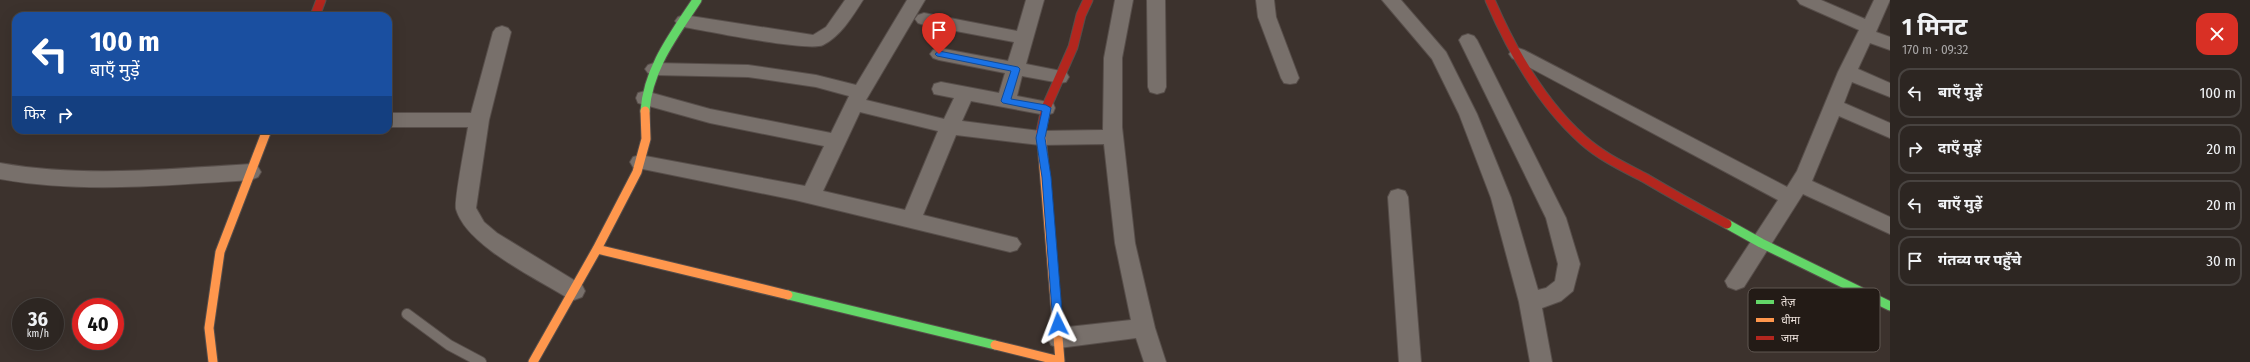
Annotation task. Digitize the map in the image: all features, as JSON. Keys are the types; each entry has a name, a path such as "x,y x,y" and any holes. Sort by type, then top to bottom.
{"street":[{"path":"316,12 321,0"},
{"path":"533,362 574,291 626,194 640,162 646,138 645,98 654,69 697,0"},
{"path":"684,21 791,39 816,41 832,31 854,0"},
{"path":"810,196 857,99 916,0"},
{"path":"1006,101 1035,0"},
{"path":"597,249 1060,362 1052,240 1040,138 1046,108 1073,47 1081,15 1088,0"},
{"path":"1124,0 1113,58 1114,136 1125,243 1144,328 1155,362"},
{"path":"1156,0 1157,87"},
{"path":"1265,0 1267,17 1290,78"},
{"path":"1391,0 1440,56 1468,114 1501,198 1530,302 1541,362"},
{"path":"1490,0 1499,22 1548,103 1582,141 1602,155 1761,243 1853,288"},
{"path":"1806,0 1868,31 1890,44"},
{"path":"1736,281 1806,174 1847,72 1883,0"},
{"path":"924,19 1024,38"},
{"path":"502,32 479,120 466,208 477,228 490,239 574,291"},
{"path":"1468,40 1556,218 1569,264 1565,285 1553,295 1530,302"},
{"path":"939,54 1060,77"},
{"path":"1518,54 1795,191 1890,226"},
{"path":"654,69 748,71 816,81 857,99 950,127 1040,138 1114,136"},
{"path":"1847,72 1890,90"},
{"path":"941,89 1046,108"},
{"path":"919,222 950,127 965,94"},
{"path":"645,98 710,116 836,141"},
{"path":"1833,106 1890,131"},
{"path":"392,120 479,120"},
{"path":"213,362 209,328 220,252 265,134"},
{"path":"640,162 810,196 1010,244"},
{"path":"0,172 26,177 99,180 251,172"},
{"path":"1398,196 1410,362"},
{"path":"1880,301 1890,306"},
{"path":"1058,338 1144,328"}],"lane":[{"path":"407,314 449,345 481,362"}],"traffic: fast":[{"path":"645,111 646,96 655,67 671,39 697,0"},
{"path":"1727,224 1761,243 1853,288"},
{"path":"788,295 995,345"},
{"path":"1880,301 1890,306"}],"traffic: slow":[{"path":"533,362 597,249 637,172 646,139 645,111"},
{"path":"995,345 1060,361 1052,249 1040,138 1041,132"},
{"path":"213,362 209,328 220,252 265,134"},
{"path":"597,249 788,295"}],"traffic: jam":[{"path":"316,12 321,0"},
{"path":"1041,132 1046,108 1073,47 1081,15 1088,0"},
{"path":"1490,0 1522,63 1551,105 1567,124 1601,154 1727,224"}],"route":[{"path":"939,54 1015,69 1006,101 1046,108 1040,138 1046,177 1058,324"}]}
